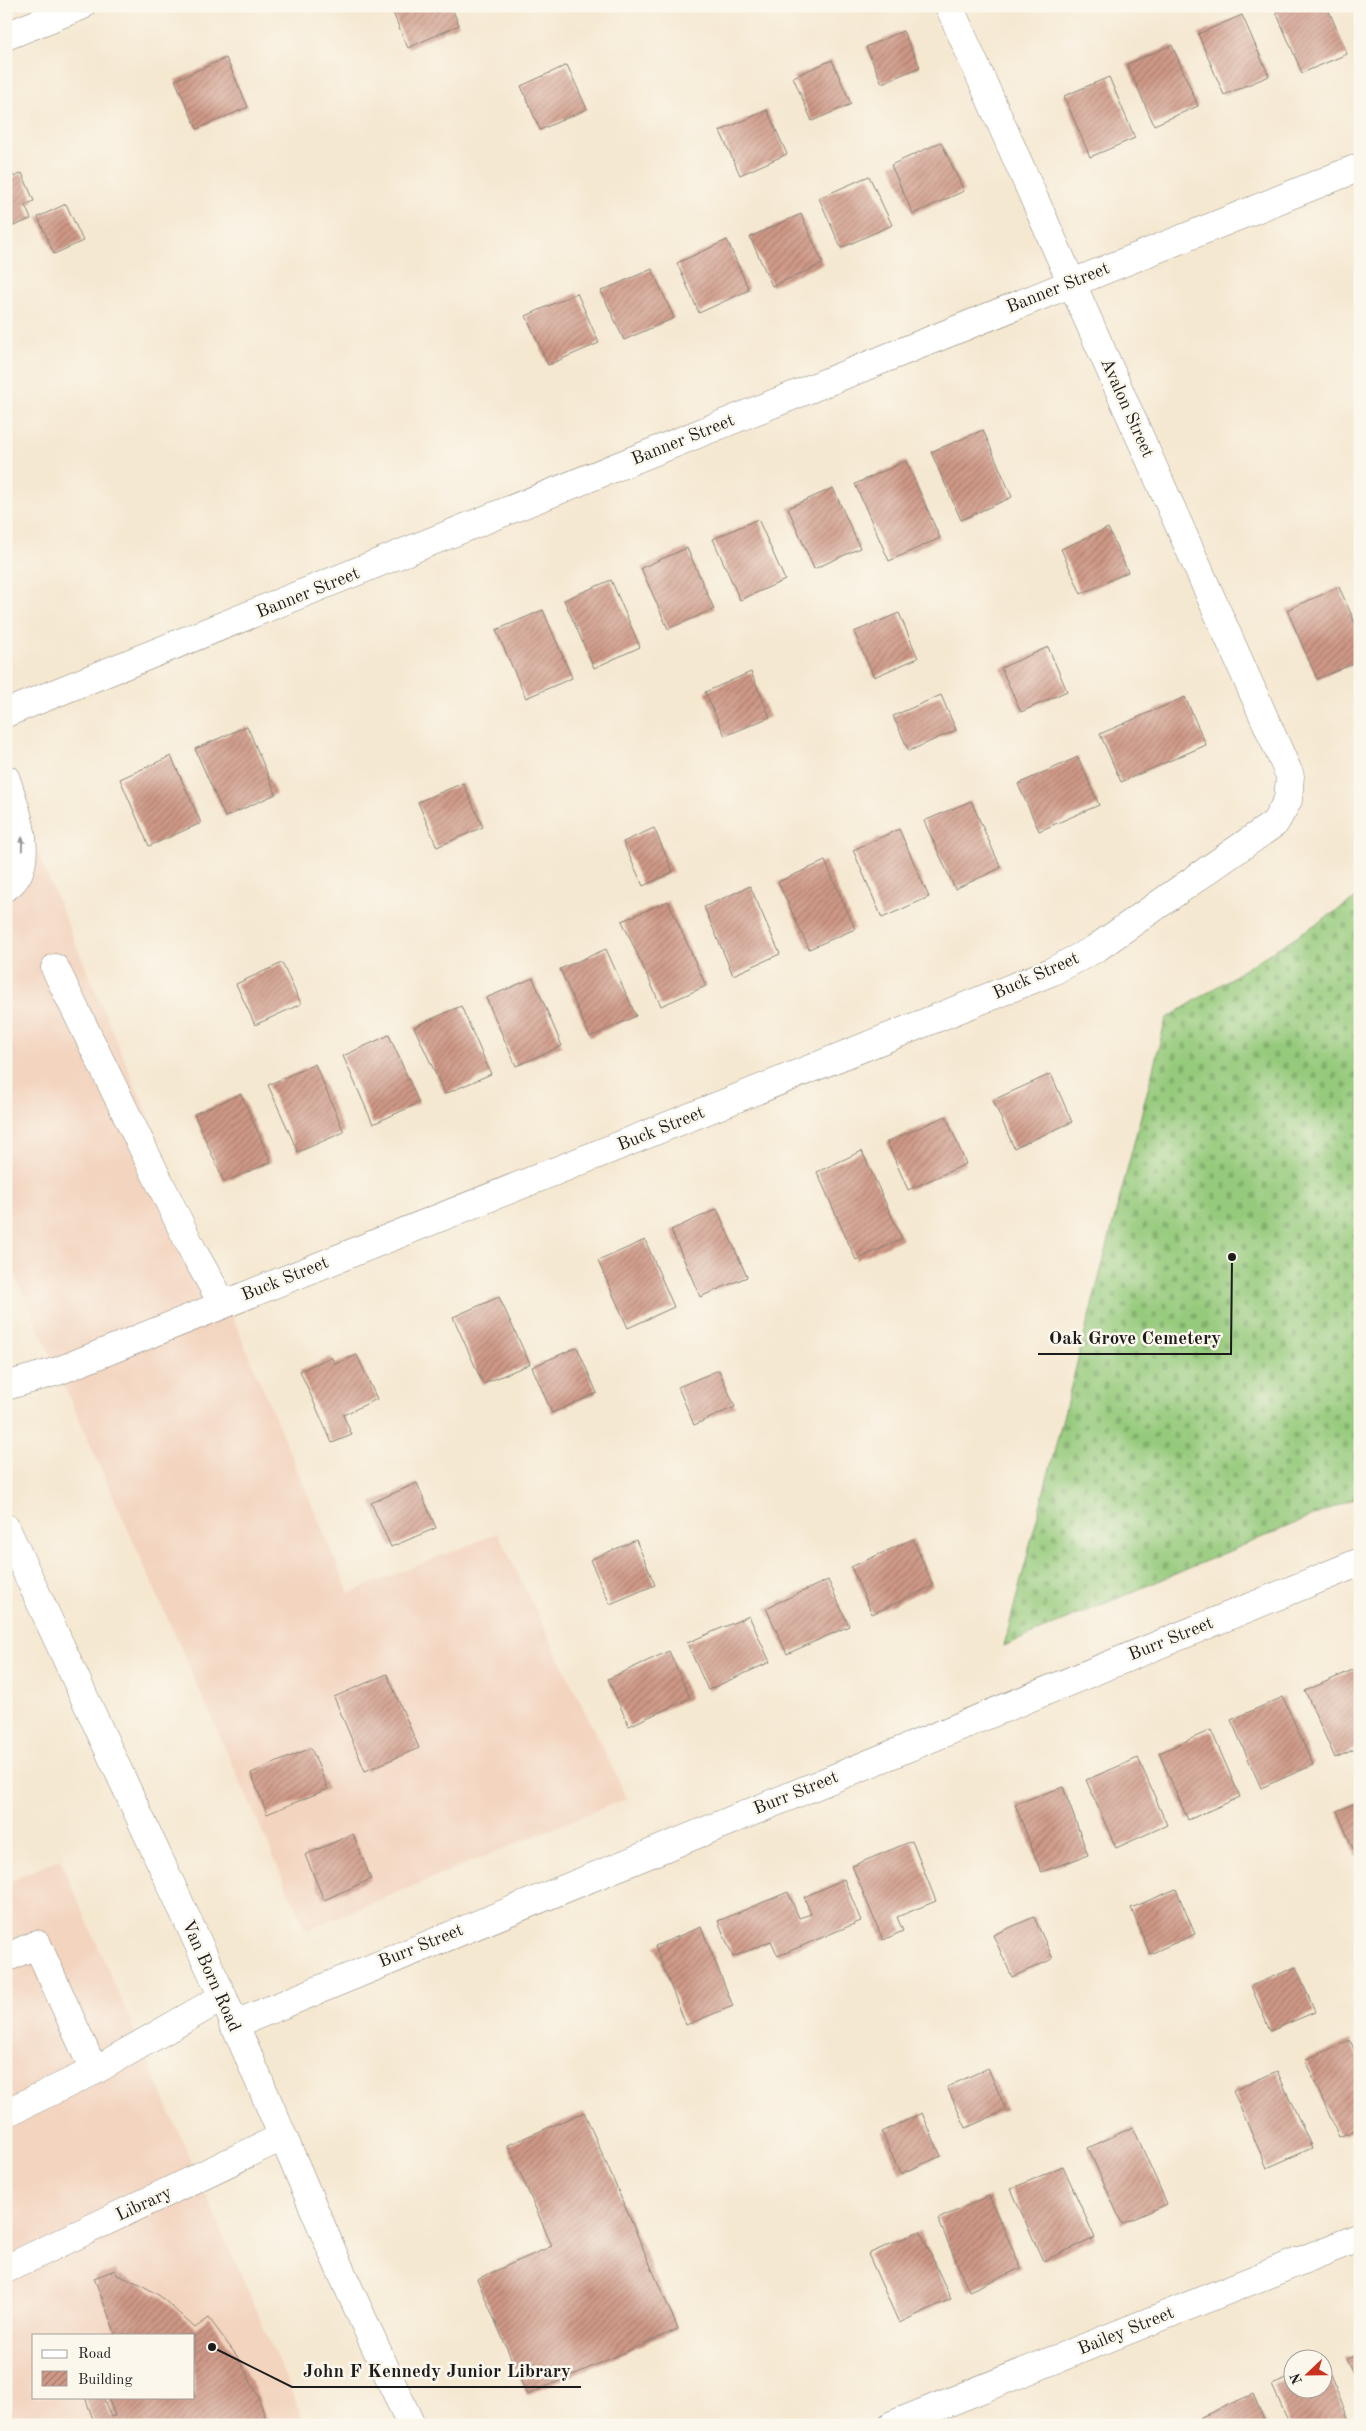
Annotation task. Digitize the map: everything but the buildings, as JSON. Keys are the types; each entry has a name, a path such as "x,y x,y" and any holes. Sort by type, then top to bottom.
{"street":[{"path":"6,36 81,6"},
{"name":"Avalon Street","path":"948,6 1290,776 1288,800 1282,812"},
{"name":"Banner Street","path":"6,713 1360,167"},
{"path":"6,779 22,827 22,868 6,887"},
{"name":"Buck Street","path":"6,1386 58,1371 1051,972 1104,943 1275,823 1282,812"},
{"path":"55,968 194,1253 222,1304"},
{"name":"Van Born Road","path":"6,1528 223,1997 233,2025 282,2137 412,2425"},
{"name":"Burr Street","path":"233,2025 1360,1562"},
{"path":"6,1958 38,1944 94,2072"},
{"path":"6,2113 94,2072 223,1997"},
{"name":"Library","path":"6,2269 282,2137"},
{"name":"Bailey Street","path":"892,2425 1360,2237"}],"path":[{"path":"6,2402 16,2425"}],"shaded area":[{"path":"6,778 349,1593 498,1533 627,1798 306,1930 6,1255"},
{"path":"60,1859 306,2425 6,2425 6,1883"}],"green space":[{"path":"1360,896 1360,1496 1004,1646 1166,1019"}],"place":[{"name":"Oak Grove Cemetery","path":"1232,1257"},
{"name":"John F Kennedy Junior Library","path":"212,2347"}]}
